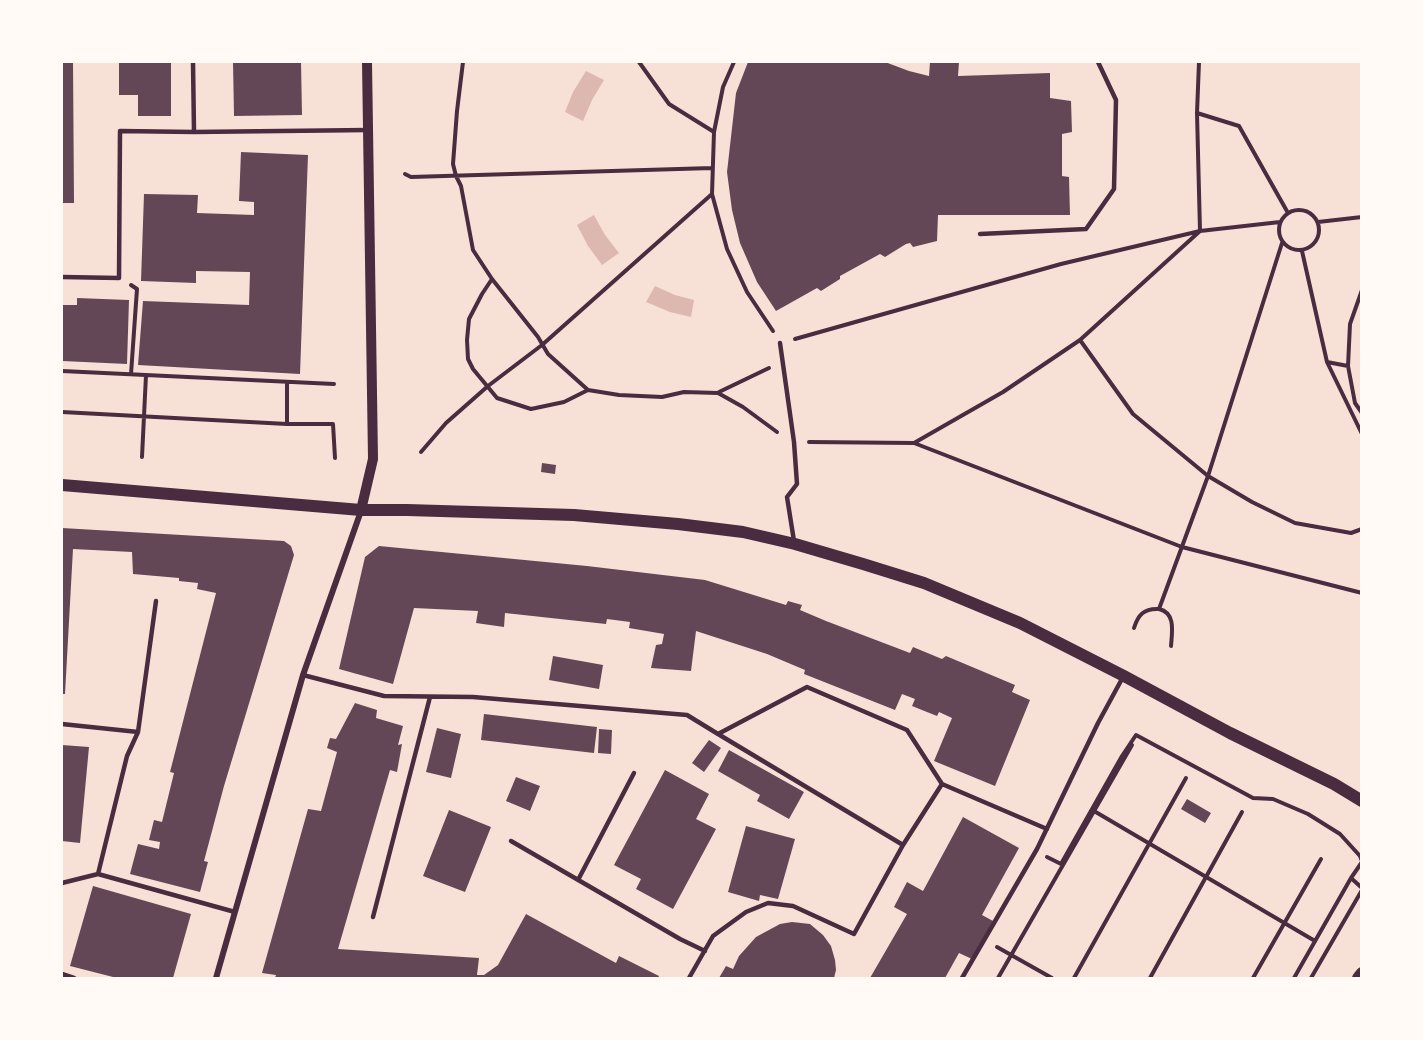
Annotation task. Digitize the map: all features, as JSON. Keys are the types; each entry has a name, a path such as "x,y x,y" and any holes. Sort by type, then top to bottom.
{"main road":[{"path":"62,486 361,510 574,515 714,528 795,544 924,583 1020,623 1230,733 1334,784 1362,801"},
{"path":"1358,978 1362,973"}],"street":[{"path":"216,978 303,675 361,510 373,459 367,62"}],"lane":[{"path":"193,62 194,132"},
{"path":"980,234 1086,229 1114,189 1116,100 1098,62"},
{"path":"62,277 119,278 120,131 368,130"},
{"path":"780,343 794,442 797,484 787,497 795,544"},
{"path":"98,874 127,756 138,732 156,601"},
{"path":"303,675 384,696 473,697 687,715 903,845"},
{"path":"962,978 1047,829 1098,723 1124,676"},
{"path":"718,734 807,687 907,730 942,783 1047,829"},
{"path":"373,917 430,697"},
{"path":"62,724 138,732"},
{"path":"578,880 634,773"},
{"path":"689,978 713,936 746,912 768,903 793,906 854,934 903,845 942,783"},
{"path":"511,841 680,939 705,951"},
{"path":"62,883 98,874 235,912"},
{"path":"62,974 74,978"}],"path":[{"path":"463,62 453,164 461,186 473,250 549,354 588,390"},
{"path":"639,62 669,104 714,132"},
{"path":"734,62 723,87 714,132 712,194 727,249 747,292 780,343 1061,264 1200,231 1280,222"},
{"path":"914,443 1003,392 1080,340 1200,231 1197,113 1199,62"},
{"path":"1197,113 1239,126 1288,213"},
{"path":"405,174 411,177 712,168"},
{"path":"421,452 446,423 488,386 542,345 712,194"},
{"path":"1304,210 1311,213 1318,222 1319,233 1312,246 1302,251 1290,249 1282,243 1279,226 1288,213 1304,210"},
{"path":"1318,222 1362,217"},
{"path":"1159,609 1208,476 1282,243"},
{"path":"1302,251 1327,362 1362,434"},
{"path":"119,278 137,289 131,374"},
{"path":"492,279 470,319 467,340 468,358 473,369 497,398 531,410 564,402 588,390 662,397 684,392 718,393 768,368 783,365"},
{"path":"1362,290 1350,324 1348,366 1355,403 1362,413"},
{"path":"1080,340 1133,414 1208,476 1252,502 1295,523 1351,533 1362,529"},
{"path":"1327,362 1348,366"},
{"path":"62,371 334,384"},
{"path":"142,457 146,375"},
{"path":"287,382 287,424"},
{"path":"718,393 794,442 914,443 1182,547 1362,593"},
{"path":"62,412 287,424 333,424 335,458"},
{"path":"1134,628 1141,613 1152,608 1163,610 1168,613 1171,620 1171,646"},
{"path":"1043,855 1060,864 1136,735 1253,798 1273,799 1308,814 1340,834 1362,861 1350,878 1294,978"},
{"path":"998,978 1132,745"},
{"path":"1074,978 1186,778"},
{"path":"1094,811 1315,941"},
{"path":"1150,978 1242,812"},
{"path":"1253,978 1321,859"},
{"path":"1311,978 1362,889 1350,878"},
{"path":"983,940 1052,978"}],"shaded area":[{"path":"586,71 604,80 583,121 565,112 573,92"},
{"path":"594,215 605,235 619,253 602,265 588,246 577,225"},
{"path":"655,286 694,300 691,317 670,312 646,302"}],"building":[{"path":"62,62 73,62 74,203 62,203"},
{"path":"119,62 171,62 171,116 138,116 138,95 119,95"},
{"path":"233,62 301,62 302,115 234,116"},
{"path":"748,62 885,62 929,76 930,62 959,62 958,76 1050,73 1050,98 1071,101 1072,132 1062,134 1062,176 1069,177 1070,215 938,215 937,241 913,247 910,243 885,257 880,254 840,276 840,279 821,291 817,288 776,311 757,282 740,243 732,210 727,172 736,93"},
{"path":"241,152 308,155 300,374 138,365 143,301 249,305 250,272 196,271 196,283 141,281 144,194 198,195 197,213 254,215 254,202 239,201"},
{"path":"77,298 129,300 127,364 62,361 62,305 77,305"},
{"path":"542,463 556,465 555,474 541,472"},
{"path":"62,528 284,541 291,546 294,555 224,786 204,861 208,862 200,892 130,874 138,844 159,849 160,842 149,840 154,820 162,822 174,773 170,772 216,593 197,589 198,583 179,581 179,578 133,574 132,552 73,549 65,694 62,694"},
{"path":"379,546 705,580 786,605 788,601 802,605 800,610 910,653 913,647 942,659 946,656 1015,685 1012,692 1030,700 995,786 934,761 952,718 939,712 937,716 912,706 915,699 902,694 895,710 804,674 805,670 767,654 696,631 691,671 651,668 656,645 662,644 664,634 629,628 630,622 607,619 606,624 505,613 504,627 476,623 478,611 414,608 393,684 339,669 365,557"},
{"path":"553,656 603,665 599,689 549,680"},
{"path":"355,703 377,710 376,718 403,726 398,745 402,744 397,772 390,770 338,949 479,958 477,975 484,975 498,965 526,914 616,963 619,956 659,976 658,978 275,978 276,975 262,973 308,809 321,811 337,752 327,748 330,738 336,739"},
{"path":"484,714 597,727 594,753 481,740"},
{"path":"437,728 461,734 451,778 426,772"},
{"path":"599,729 612,730 611,754 598,753"},
{"path":"709,740 721,748 704,772 692,763"},
{"path":"62,745 89,747 80,843 62,841"},
{"path":"729,750 804,792 789,819 757,801 760,795 718,771"},
{"path":"665,770 709,794 696,819 716,829 673,909 636,889 641,879 614,865"},
{"path":"516,777 540,786 530,811 506,801"},
{"path":"1187,799 1211,813 1205,823 1181,809"},
{"path":"449,810 491,827 465,892 423,876"},
{"path":"963,817 1019,848 982,915 993,921 972,959 959,953 945,978 870,978 907,914 894,907 907,882 923,891"},
{"path":"746,826 795,839 778,899 760,895 759,901 728,892"},
{"path":"93,886 191,914 173,978 117,978 70,966"},
{"path":"792,922 810,924 823,935 831,946 835,960 834,978 719,978 726,966 733,969 739,956 756,937 780,924"}]}
